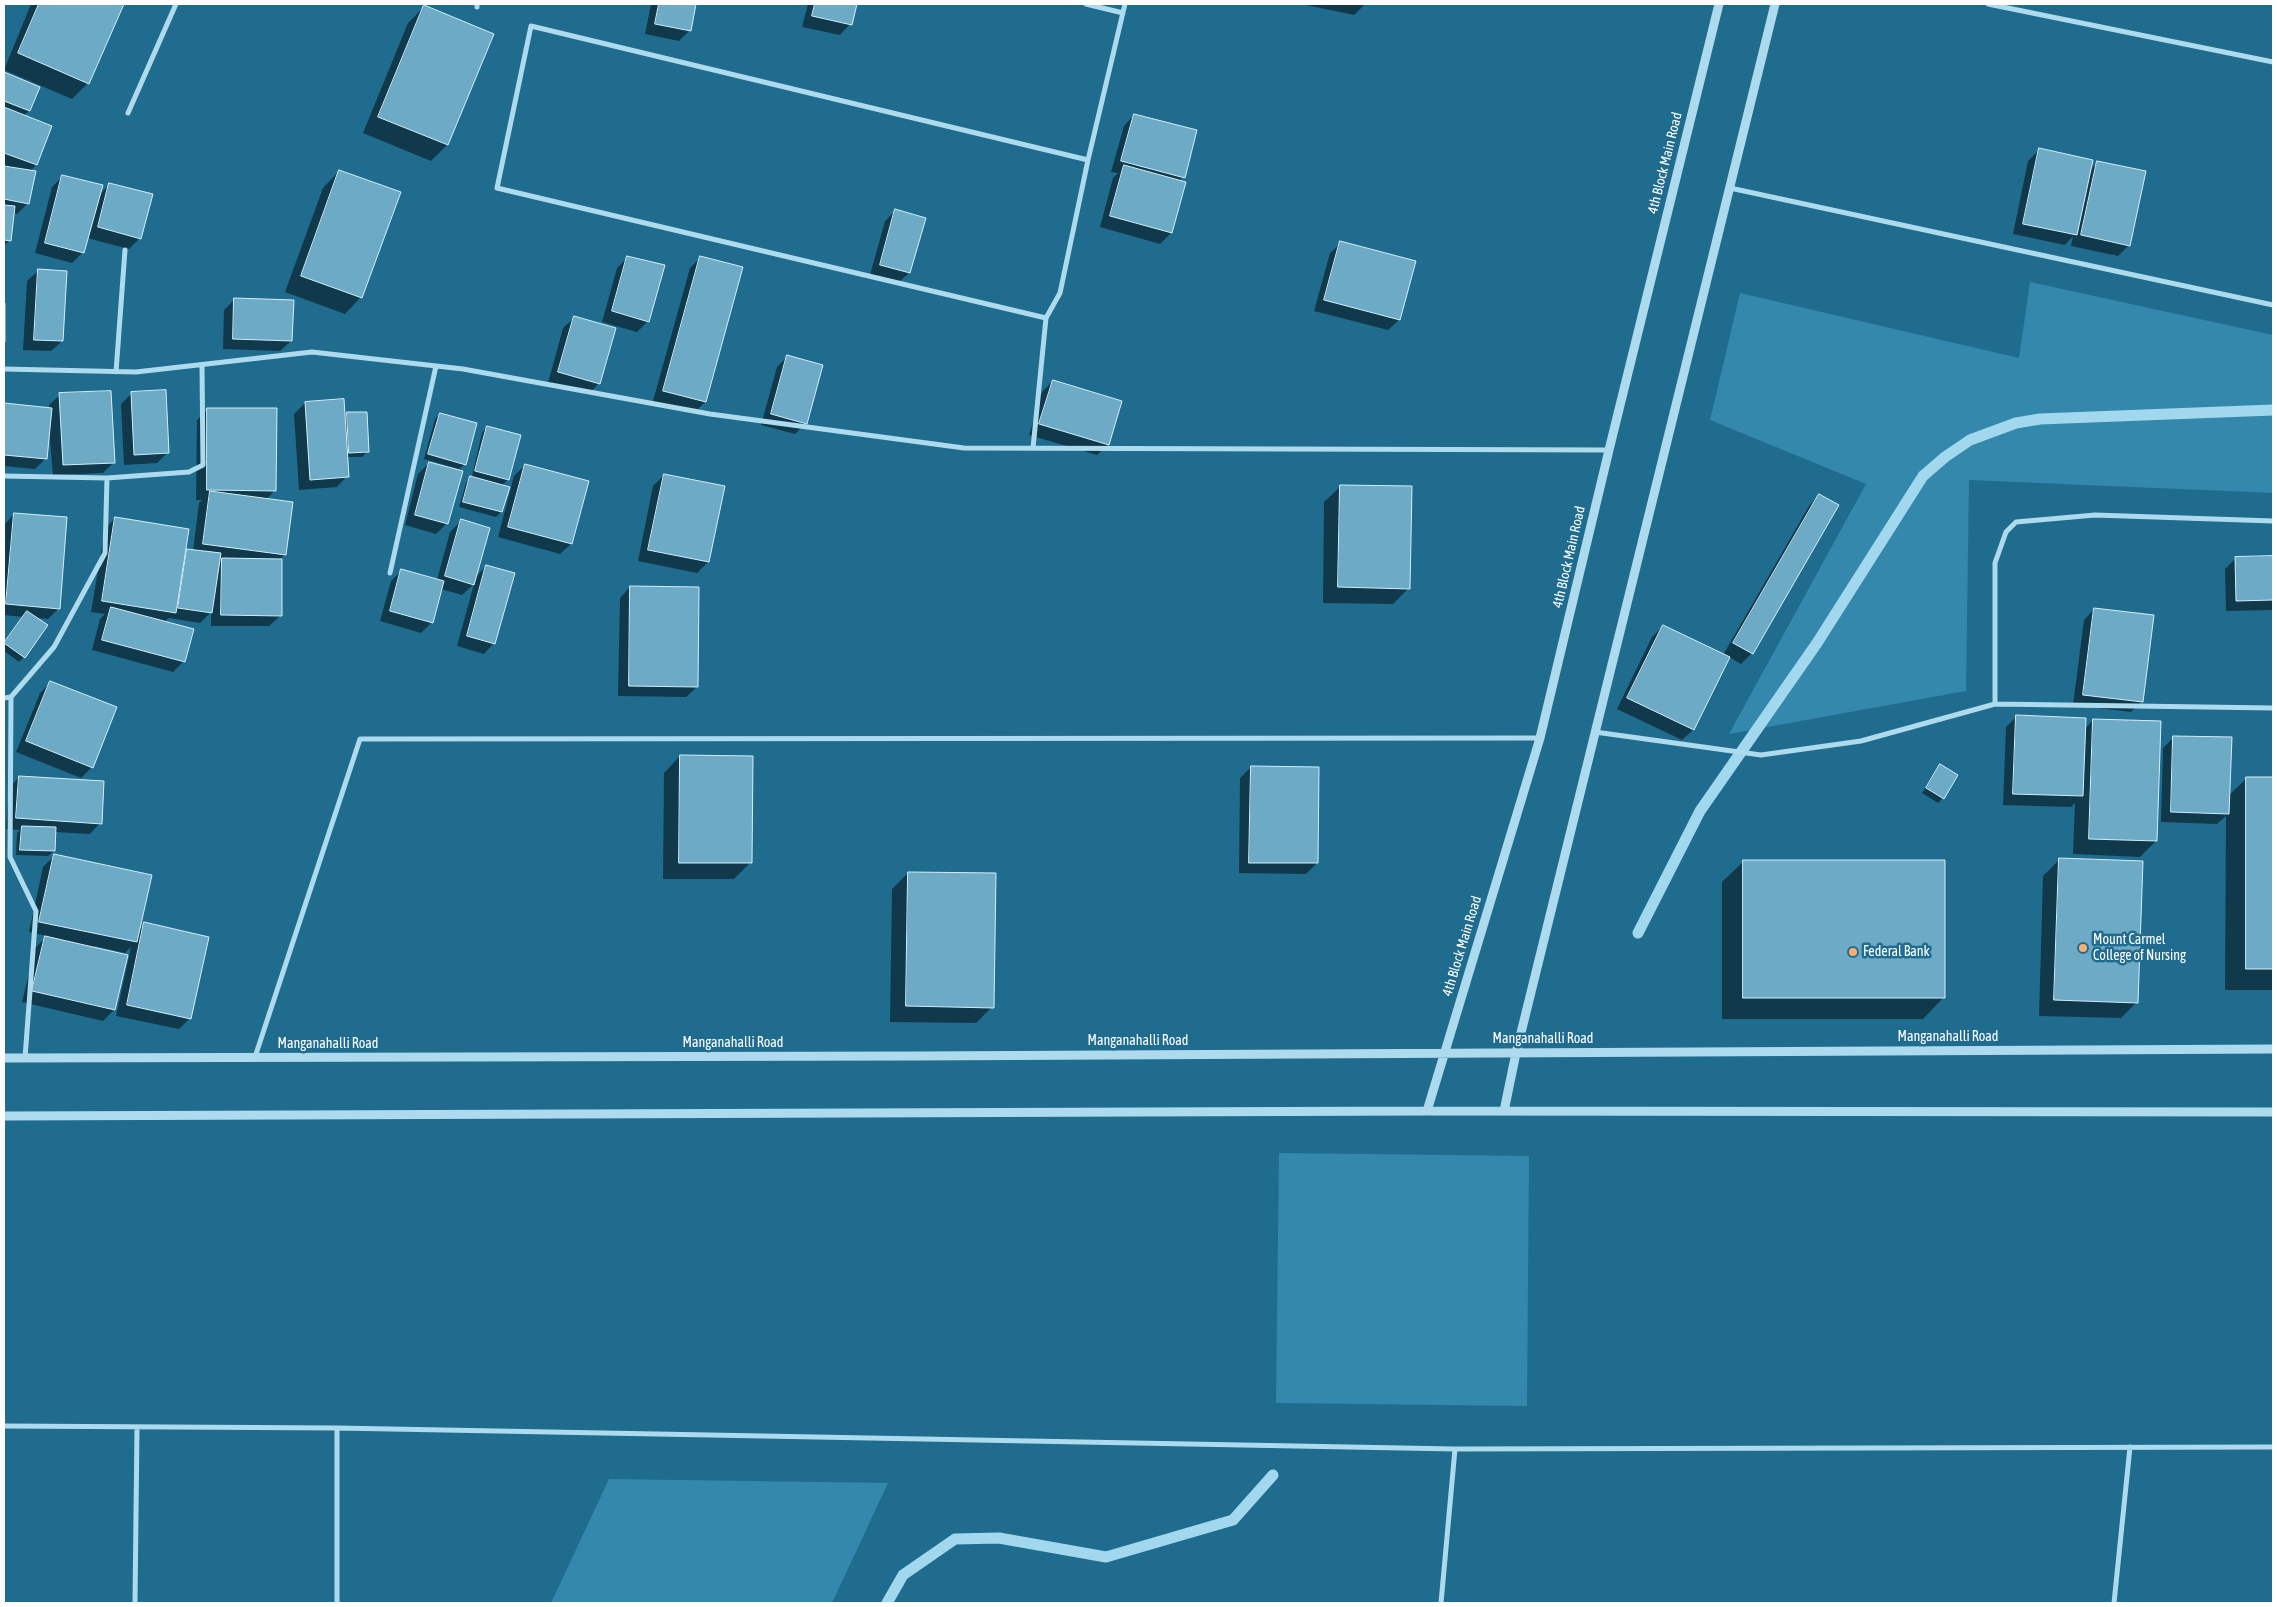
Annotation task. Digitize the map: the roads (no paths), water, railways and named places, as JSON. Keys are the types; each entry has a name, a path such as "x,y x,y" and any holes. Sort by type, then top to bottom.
{"street":[{"path":"128,113 176,4"},
{"path":"1086,4 1123,13"},
{"path":"1033,448 1046,318 1060,294 1088,160 1125,4"},
{"name":"4th Block Main Road","path":"1427,1111 1540,738 1608,450 1719,4"},
{"path":"1504,1111 1516,1053 1775,4"},
{"path":"1988,4 2273,62"},
{"path":"1046,318 497,188 531,26 1088,160"},
{"path":"1730,188 2273,305"},
{"path":"116,372 125,250"},
{"path":"4,369 136,372 312,352 436,366 710,414 964,448 1608,450"},
{"path":"4,476 107,478 189,472 203,465 202,365"},
{"path":"390,573 436,366"},
{"path":"25,1058 36,910 10,857 11,697 54,647 105,553 107,478"},
{"path":"1995,704 1995,563 2006,532 2016,522 2095,516 2273,521"},
{"path":"4,698 11,697"},
{"path":"1595,732 1761,755 1861,741 1995,704 2273,708"},
{"path":"255,1057 360,739 1540,738"},
{"name":"Manganahalli Road","path":"4,1058 1443,1054 2273,1049"},
{"path":"4,1116 1427,1111 2273,1112"},
{"path":"4,1426 337,1428 1456,1449 2273,1447"},
{"path":"135,1603 137,1427"},
{"path":"336,1603 337,1428"},
{"path":"2114,1603 2130,1447"},
{"path":"1442,1603 1456,1449"}],"waterway":[{"path":"1638,933 1700,811 1817,643 1923,476 1945,457 1970,440 2016,423 2040,419 2273,410"},
{"path":"887,1603 903,1575 955,1539 999,1538 1106,1557 1233,1520 1273,1475"}],"place":[{"name":"Mount Carmel College of Nursing","path":"2083,948"},
{"name":"Federal Bank","path":"1853,952"}]}
